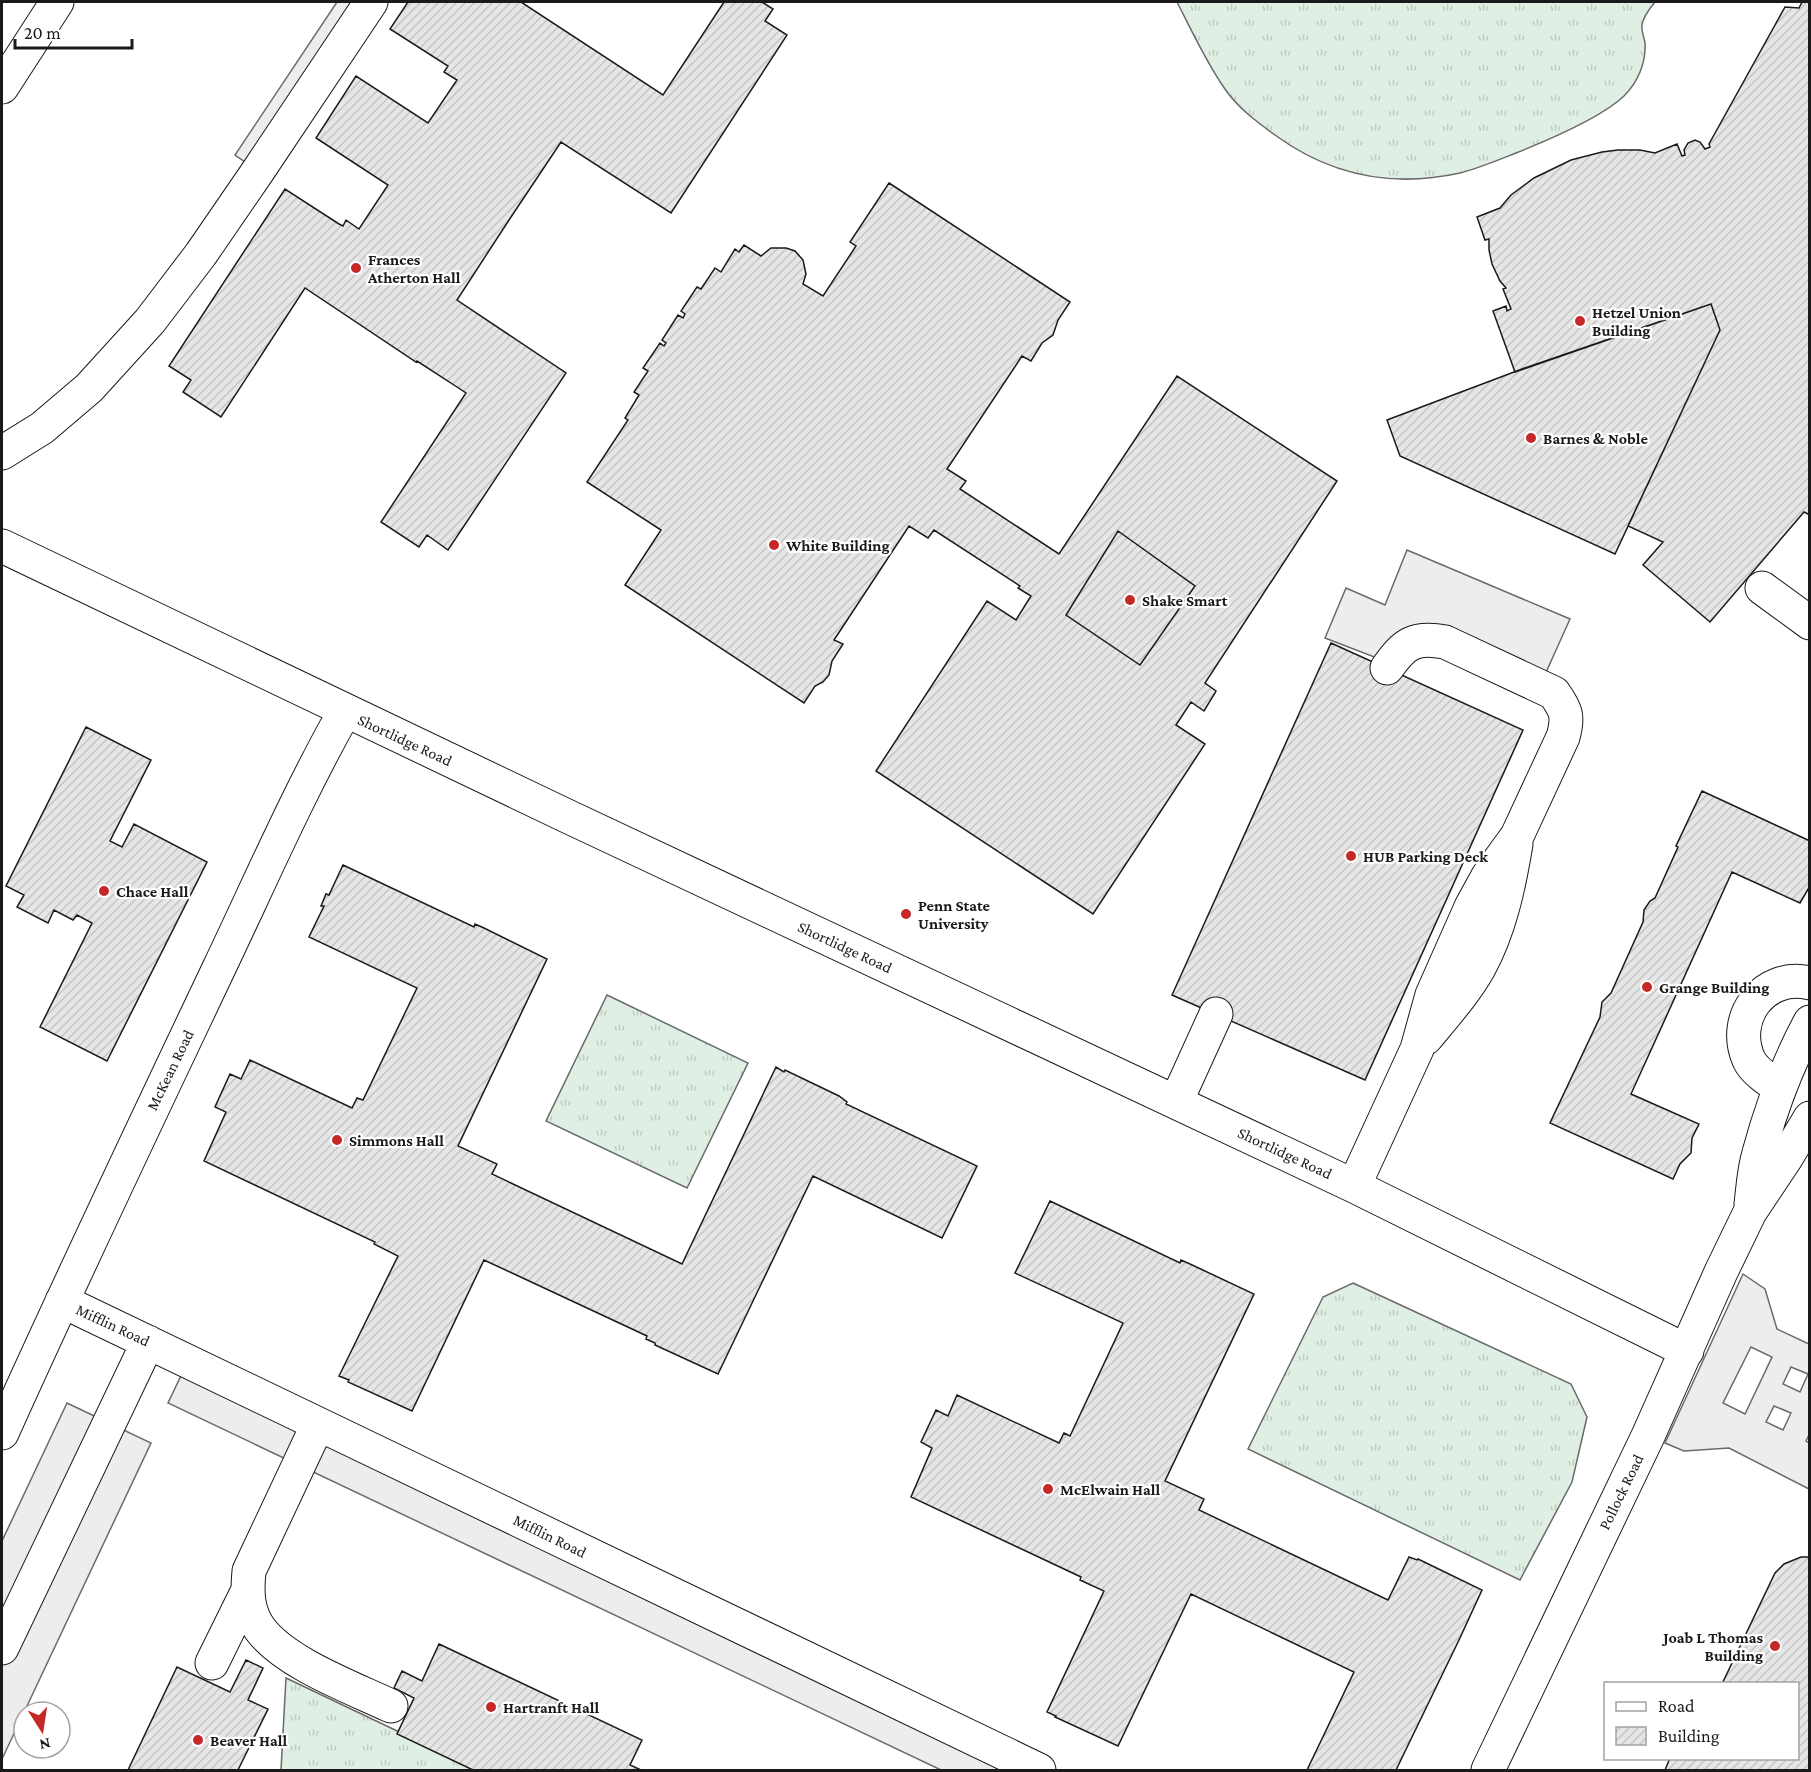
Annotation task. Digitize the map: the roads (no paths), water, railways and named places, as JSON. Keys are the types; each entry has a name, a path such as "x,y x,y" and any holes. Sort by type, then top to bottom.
{"street":[{"path":"2,87 54,2"},
{"path":"2,453 42,428 89,388 150,321 201,254 371,2"},
{"name":"Shortlidge Road","path":"2,546 345,711 1354,1186 1686,1351"},
{"path":"1762,588 1809,623"},
{"path":"1354,1186 1417,1049 1432,995 1471,907 1488,876 1517,836 1563,737 1567,723 1565,709 1554,693 1444,642 1430,639 1417,640 1398,652 1387,668"},
{"name":"McKean Road","path":"2,1433 267,866 323,750 345,711"},
{"path":"1780,1088 1750,1063 1744,1045 1744,1023 1751,1006 1766,990 1784,982 1809,983"},
{"path":"1176,1102 1216,1014"},
{"name":"Pollock Road","path":"1750,1212 1758,1155 1780,1088 1809,1022"},
{"name":"Pollock Road","path":"1488,1770 1643,1447 1750,1212 1809,1118"},
{"name":"Mifflin Road","path":"62,1301 1039,1770"},
{"path":"2,1648 148,1342"},
{"path":"318,1424 249,1571 247,1592 251,1611 260,1629 274,1644 318,1671 391,1706"},
{"path":"212,1663 247,1592"}],"place":[{"name":"Frances Atherton Hall","path":"356,268"},
{"name":"Hetzel Union Building","path":"1580,321"},
{"name":"Barnes & Noble","path":"1531,438"},
{"name":"White Building","path":"774,545"},
{"name":"Shake Smart","path":"1130,600"},
{"name":"HUB Parking Deck","path":"1351,856"},
{"name":"Chace Hall","path":"104,891"},
{"name":"Penn State University","path":"906,914"},
{"name":"Grange Building","path":"1647,987"},
{"name":"Simmons Hall","path":"337,1140"},
{"name":"McElwain Hall","path":"1048,1489"},
{"name":"Joab L Thomas Building","path":"1775,1646"},
{"name":"Hartranft Hall","path":"491,1707"},
{"name":"Beaver Hall","path":"198,1740"}]}
